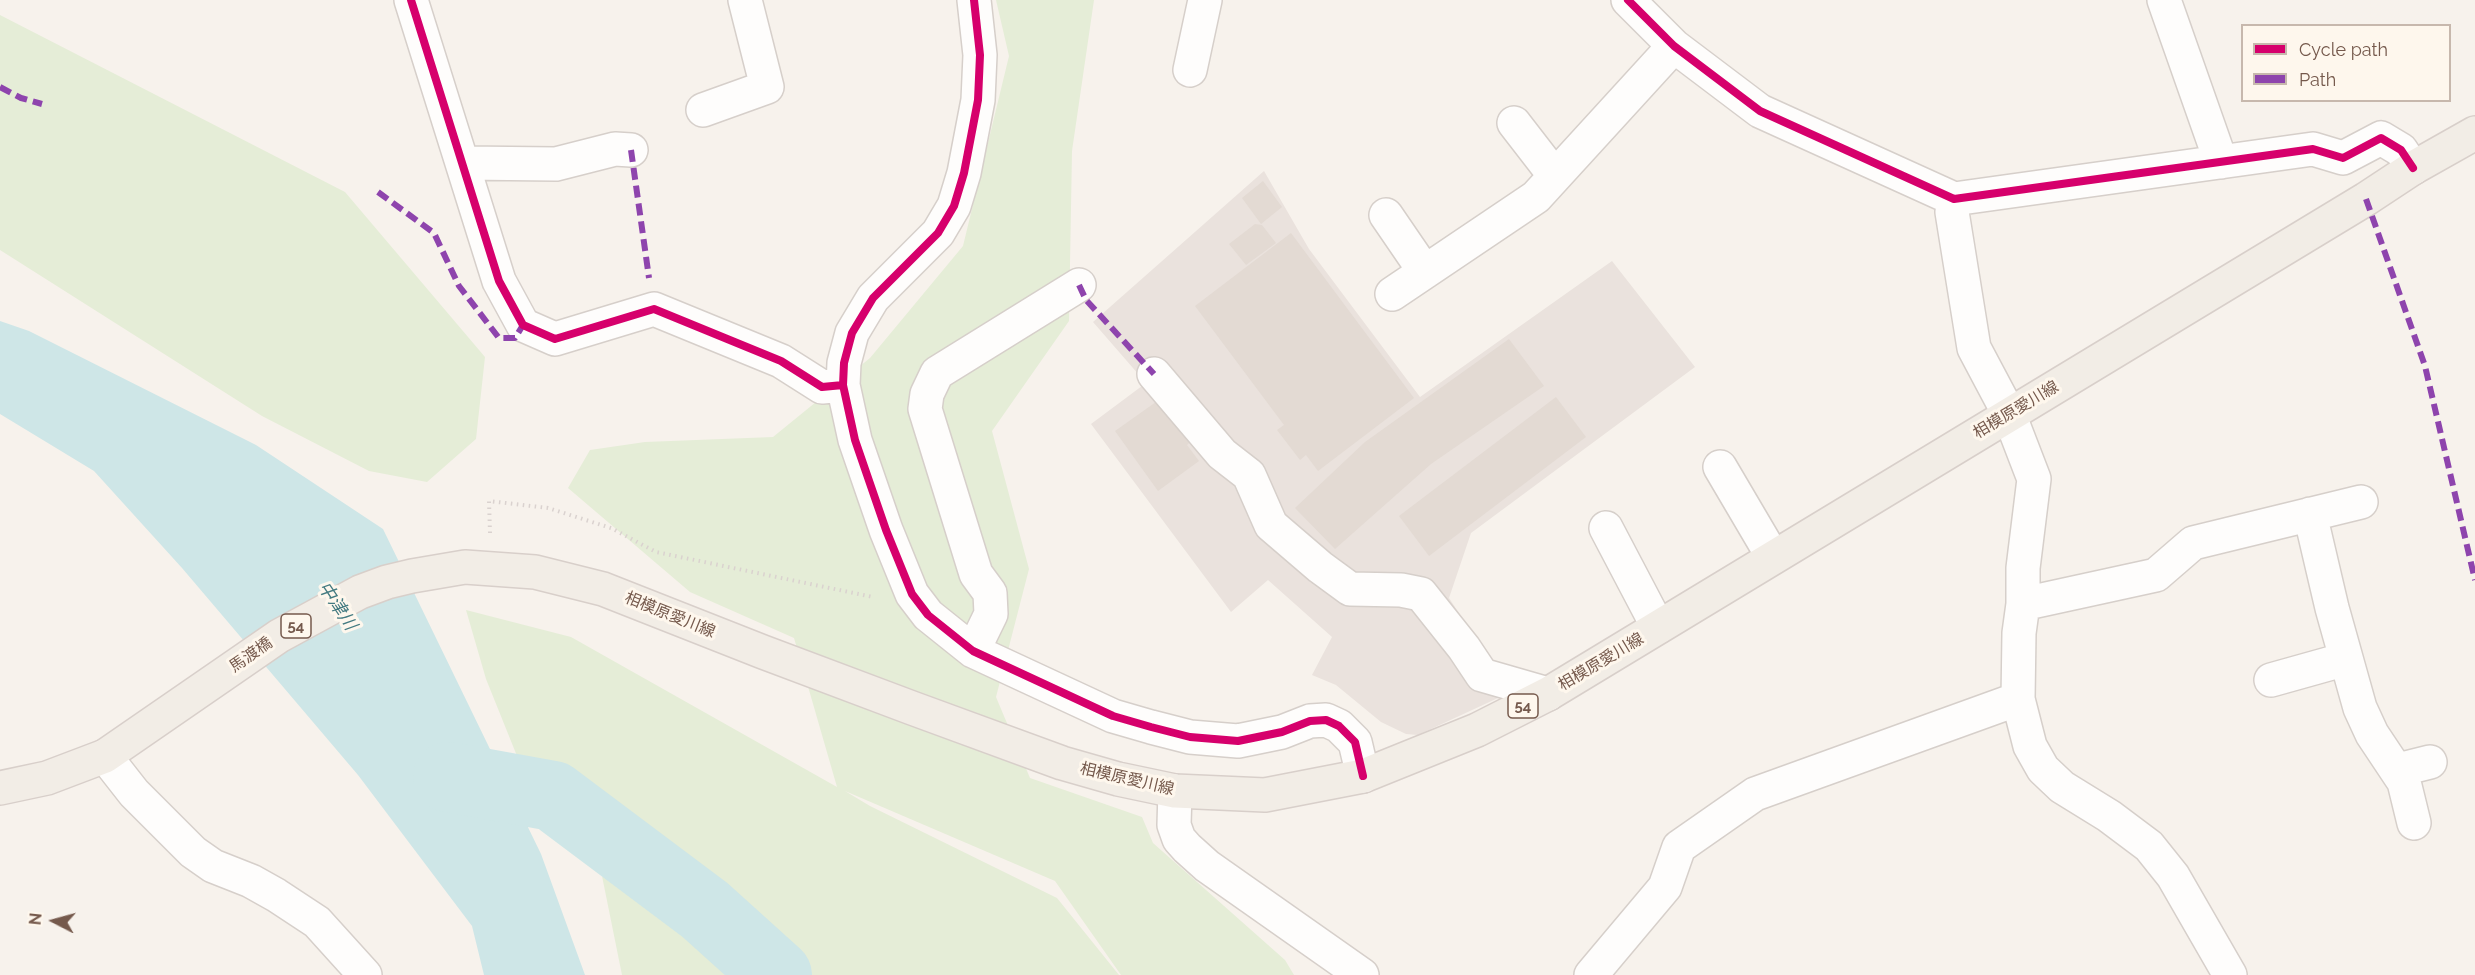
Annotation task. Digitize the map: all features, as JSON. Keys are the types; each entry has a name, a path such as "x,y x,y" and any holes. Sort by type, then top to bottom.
{"main road":[{"name":"相模原愛川線","path":"478,567 535,572 603,589 763,652 1051,759 1108,777 1175,791 1265,795 1363,776 1477,730 1548,694 2475,133"},
{"name":"馬渡橋","path":"105,756 279,636 330,607 387,582 440,570 478,567"},
{"name":"54","path":"0,788 47,778 105,756"}],"street":[{"path":"411,0 499,281 523,325 555,339 654,309 781,360 822,387 843,385"},
{"path":"703,110 773,89 746,0"},
{"path":"974,0 980,55 978,100 964,173 954,206 938,233 873,298 848,345 844,363 843,385 855,440 886,530 912,594 928,615 973,651 1113,716 1190,737 1238,741 1282,732 1310,721 1326,720 1339,726 1354,742 1363,776"},
{"path":"1190,70 1205,0"},
{"path":"1628,0 1674,46 1760,111 1954,199 2313,150 2343,158 2381,138 2401,150 2414,168"},
{"path":"2164,0 2222,162"},
{"path":"1392,294 1536,197 1674,46"},
{"path":"1514,123 1555,176"},
{"path":"463,163 556,164 615,149 631,150"},
{"path":"1954,199 1952,212 1974,348 2009,414 2034,479 2023,568 2018,699 2030,746 2035,758 2061,787 2109,816 2149,846 2173,876 2230,975"},
{"path":"1386,215 1425,272"},
{"path":"973,651 991,614 990,593 976,574 925,409 927,394 937,373 1079,285"},
{"path":"1154,374 1222,454 1249,475 1271,525 1320,567 1350,588 1401,590 1422,594 1482,675 1548,694"},
{"path":"1720,467 1773,557"},
{"path":"2023,604 2156,575 2193,543 2361,502"},
{"path":"2310,514 2360,708 2372,734 2404,782 2414,823"},
{"path":"1606,528 1658,627"},
{"path":"2271,680 2346,659"},
{"path":"1591,975 1665,887 1679,847 1755,794 2018,699"},
{"path":"105,756 134,793 193,852 213,866 268,890 317,922 365,975"},
{"path":"2398,770 2430,762"},
{"path":"1175,791 1174,825 1179,839 1187,849 1207,866 1362,975"}],"path":[{"path":"478,567 489,501 558,511 611,528 656,552 895,602 912,594"}],"shaded area":[{"path":"1264,171 1309,249 1420,397 1612,261 1695,367 1471,533 1449,598 1511,692 1418,735 1406,734 1381,722 1336,685 1312,675 1332,637 1268,580 1231,612 1091,424 1146,383 1093,322"}],"green space":[{"path":"996,0 1094,0 1072,151 1069,321 992,431 1029,569 996,697 1030,778 1142,817 1153,843 1285,960 1294,975 1121,975 1055,881 845,791 870,806 1057,898 1119,975 804,975 737,918 610,827 517,756 486,679 466,610 571,637 837,787 794,638 690,592 568,488 590,450 645,442 773,437 870,358 963,246 1009,56"},
{"path":"0,15 345,192 485,357 476,439 427,482 369,471 262,416 0,250"},
{"path":"602,876 713,944 749,975 622,975"}],"water":[{"name":"中津川","path":"0,321 29,331 256,445 383,529 541,854 585,975 484,975 472,926 358,775 182,568 94,471 0,414"}],"building":[{"path":"1263,181 1282,207 1261,224 1242,198"},
{"path":"1255,224 1262,225 1276,243 1246,265 1229,244"},
{"path":"1291,233 1414,398 1318,471 1306,455 1300,460 1277,430 1284,425 1195,306"},
{"path":"1509,339 1544,386 1431,464 1335,549 1295,508 1365,442"},
{"path":"1163,397 1193,439 1187,445 1199,461 1158,491 1115,431"},
{"path":"1556,397 1586,437 1429,556 1399,516"}],"waterway":[{"path":"448,777 553,796 705,910 777,975"}],"marked path":[{"path":"0,87 21,98 42,104"},
{"path":"631,150 649,278"},
{"path":"378,192 434,233 459,286 499,338 515,338 523,325"},
{"path":"2366,199 2425,366 2475,580"},
{"path":"1079,285 1086,300 1154,374"}],"cycle path":[{"path":"411,0 499,281 523,325 555,339 654,309 781,361 822,387 843,385"},
{"path":"974,0 980,55 978,100 964,173 954,206 938,233 873,298 852,333 844,363 843,385 855,440 886,530 912,594 928,615 973,651 1113,716 1190,737 1238,741 1282,732 1310,721 1326,720 1339,726 1355,742 1363,776"},
{"path":"1628,0 1674,46 1760,111 1954,199 2313,149 2343,158 2381,138 2401,150 2413,168"}]}
